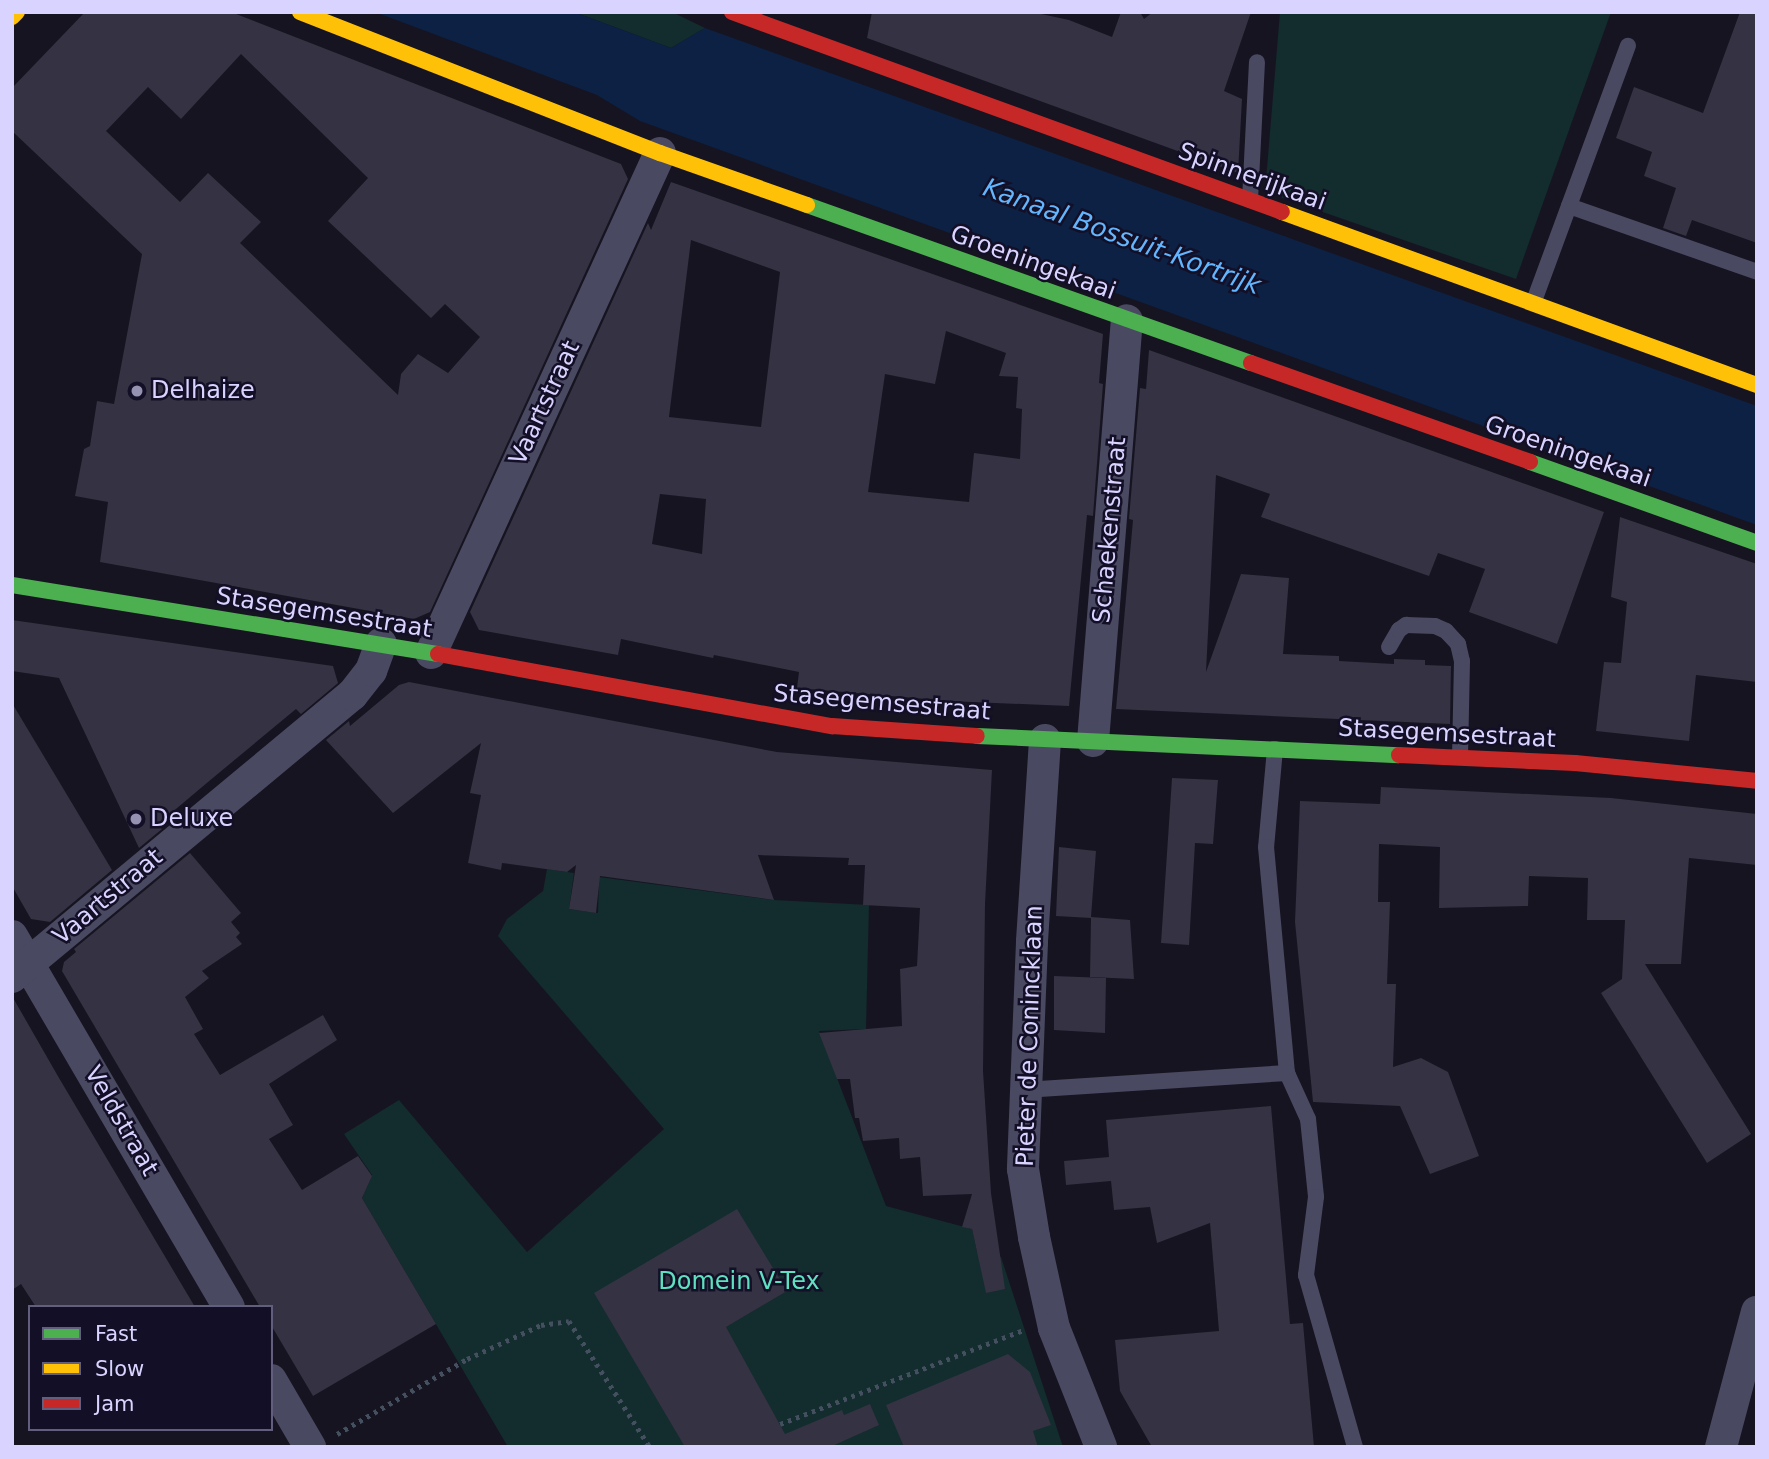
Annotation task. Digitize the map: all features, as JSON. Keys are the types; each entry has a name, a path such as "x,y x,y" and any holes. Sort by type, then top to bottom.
{"street":[{"path":"12,17 17,12"},
{"name":"Groeningekaai","path":"300,12 660,153 1757,542"},
{"name":"Spinnerijkaai","path":"732,12 1757,384"},
{"name":"Vaartstraat","path":"431,653 660,153"},
{"name":"Schaekenstraat","path":"1093,741 1127,320"},
{"name":"Stasegemsestraat","path":"12,585 381,644 832,726 1045,740 1460,756 1575,763 1757,781"},
{"name":"Vaartstraat","path":"20,970 352,695 371,671 381,644"},
{"name":"Pieter de Conincklaan","path":"1045,740 1024,1090 1023,1169 1034,1237 1054,1328 1101,1447"},
{"name":"Veldstraat","path":"12,936 20,970 228,1305"},
{"path":"1721,1447 1757,1312"},
{"path":"273,1383 318,1443"}],"lane":[{"path":"1534,301 1628,46"},
{"path":"1253,201 1257,62"},
{"path":"1569,206 1757,272"},
{"path":"1389,647 1399,630 1406,625 1436,626 1447,631 1458,644 1462,662 1460,756"},
{"path":"1275,749 1266,847 1287,1073 1308,1119 1316,1197 1306,1275 1355,1447"},
{"path":"1024,1090 1287,1073"}],"path":[{"path":"318,1443 467,1359 541,1325 569,1321 650,1447"},
{"path":"780,1424 1018,1331 1054,1328"}],"green space":[{"path":"574,12 672,12 705,28 671,48"},
{"path":"1280,12 1611,12 1516,279 1265,192"},
{"name":"Domein V-Tex","path":"547,869 574,873 569,909 598,913 599,877 774,900 869,905 866,1029 819,1031 886,1206 972,1229 977,1251 1001,1257 1063,1447 508,1447 362,1198 372,1175 344,1134 399,1100 527,1252 664,1129 498,936 507,919 543,891"}],"water":[{"name":"Kanaal Bossuit-Kortrijk","path":"375,12 574,12 671,48 705,28 1757,406 1757,525 640,121 597,95"}],"building":[{"path":"85,12 231,12 621,164 628,179 430,612 414,619 100,562 108,502 75,496 84,449 90,446 97,401 114,404 142,254 12,131 12,88","holes":["241,54 368,178 328,221 431,318 445,304 480,337 448,373 418,354 401,374 398,395 240,243 261,222 208,173 180,202 106,131 148,87 181,119"]},
{"path":"872,12 1032,12 1069,20 1112,37 1121,12 1140,12 1144,19 1153,12 1251,12 1224,91 1242,99 1238,173 867,38"},
{"path":"1740,12 1757,12 1757,243 1692,220 1686,236 1663,228 1676,188 1644,176 1652,152 1616,138 1634,87 1703,113"},
{"path":"671,182 1103,334 1099,383 1103,384 1093,516 1087,515 1069,706 949,701 797,688 799,672 714,655 713,658 621,639 618,655 479,630 470,612 648,223 651,230","holes":["691,240 780,272 761,427 669,417","946,331 1006,353 999,376 1018,377 1016,408 1022,409 1020,459 974,453 969,502 868,492 885,374 935,384","660,494 706,499 702,554 652,544"]},
{"path":"1149,350 1604,512 1557,644 1469,612 1485,569 1438,553 1429,576 1261,517 1270,494 1216,475 1206,672 1241,574 1289,578 1283,654 1339,656 1339,661 1394,664 1394,659 1425,660 1425,665 1451,666 1450,724 1116,709 1133,520 1129,519 1140,388 1146,389"},
{"path":"1620,517 1757,564 1757,682 1696,675 1689,741 1596,731 1604,662 1621,663 1627,602 1611,597"},
{"path":"12,620 333,666 338,683 301,714 296,709 157,825 162,829 139,848 59,678 12,671"},
{"path":"409,682 777,752 992,770 985,904 983,1071 991,1193 1005,1289 986,1293 972,1229 962,1227 972,1194 923,1196 920,1157 900,1159 899,1138 863,1141 859,1118 855,1118 850,1079 837,1079 819,1033 902,1026 900,969 917,966 920,908 863,905 865,865 848,865 849,858 758,855 774,900 600,876 596,913 569,909 576,865 567,872 502,863 501,870 468,863 481,795 470,793 481,743 393,813 326,740 349,721 350,726 399,685"},
{"path":"12,703 112,870 50,922 31,919 12,886"},
{"path":"1172,778 1218,780 1213,844 1195,843 1189,945 1161,943"},
{"path":"1381,787 1611,798 1757,814 1757,865 1689,858 1681,964 1645,964 1751,1134 1707,1163 1601,993 1622,979 1625,920 1587,920 1588,878 1529,876 1528,906 1439,908 1440,847 1379,844 1378,902 1390,902 1387,984 1396,984 1393,1067 1421,1058 1448,1072 1479,1156 1430,1174 1400,1106 1313,1102 1295,922 1300,801 1380,804"},
{"path":"1059,847 1096,851 1091,917 1130,920 1134,979 1090,977 1091,918 1056,916"},
{"path":"190,853 241,913 231,922 240,933 236,937 242,944 202,971 209,978 185,997 203,1029 194,1034 220,1075 323,1015 337,1040 269,1084 293,1125 269,1139 302,1190 358,1156 372,1176 362,1198 436,1324 313,1396 273,1328 273,1305 259,1305 62,971 64,962 76,952 74,949"},
{"path":"1054,976 1106,978 1105,1033 1054,1030"},
{"path":"12,996 194,1305 35,1305 21,1284 12,1290"},
{"path":"1271,1106 1290,1324 1303,1323 1314,1447 1152,1447 1120,1391 1115,1340 1219,1331 1210,1223 1157,1243 1150,1207 1114,1210 1111,1181 1066,1185 1064,1161 1109,1157 1106,1120"},
{"path":"737,1209 787,1291 726,1327 785,1434 842,1410 844,1415 870,1404 879,1425 830,1447 685,1447 594,1293"},
{"path":"1008,1354 1030,1372 1051,1425 1033,1431 1038,1447 904,1447 886,1405"}],"traffic: fast":[{"path":"807,205 1251,363"},
{"path":"1530,462 1757,543"},
{"path":"12,585 438,654"},
{"path":"977,736 1399,755"}],"traffic: slow":[{"path":"12,17 17,12"},
{"path":"300,12 660,153 807,205"},
{"path":"1282,212 1757,385"}],"traffic: jam":[{"path":"732,12 1282,212"},
{"path":"1251,363 1530,462"},
{"path":"438,654 832,726 977,736"},
{"path":"1399,755 1575,763 1757,781"}],"place":[{"name":"Delhaize","path":"137,391"},
{"name":"Deluxe","path":"136,819"}]}
